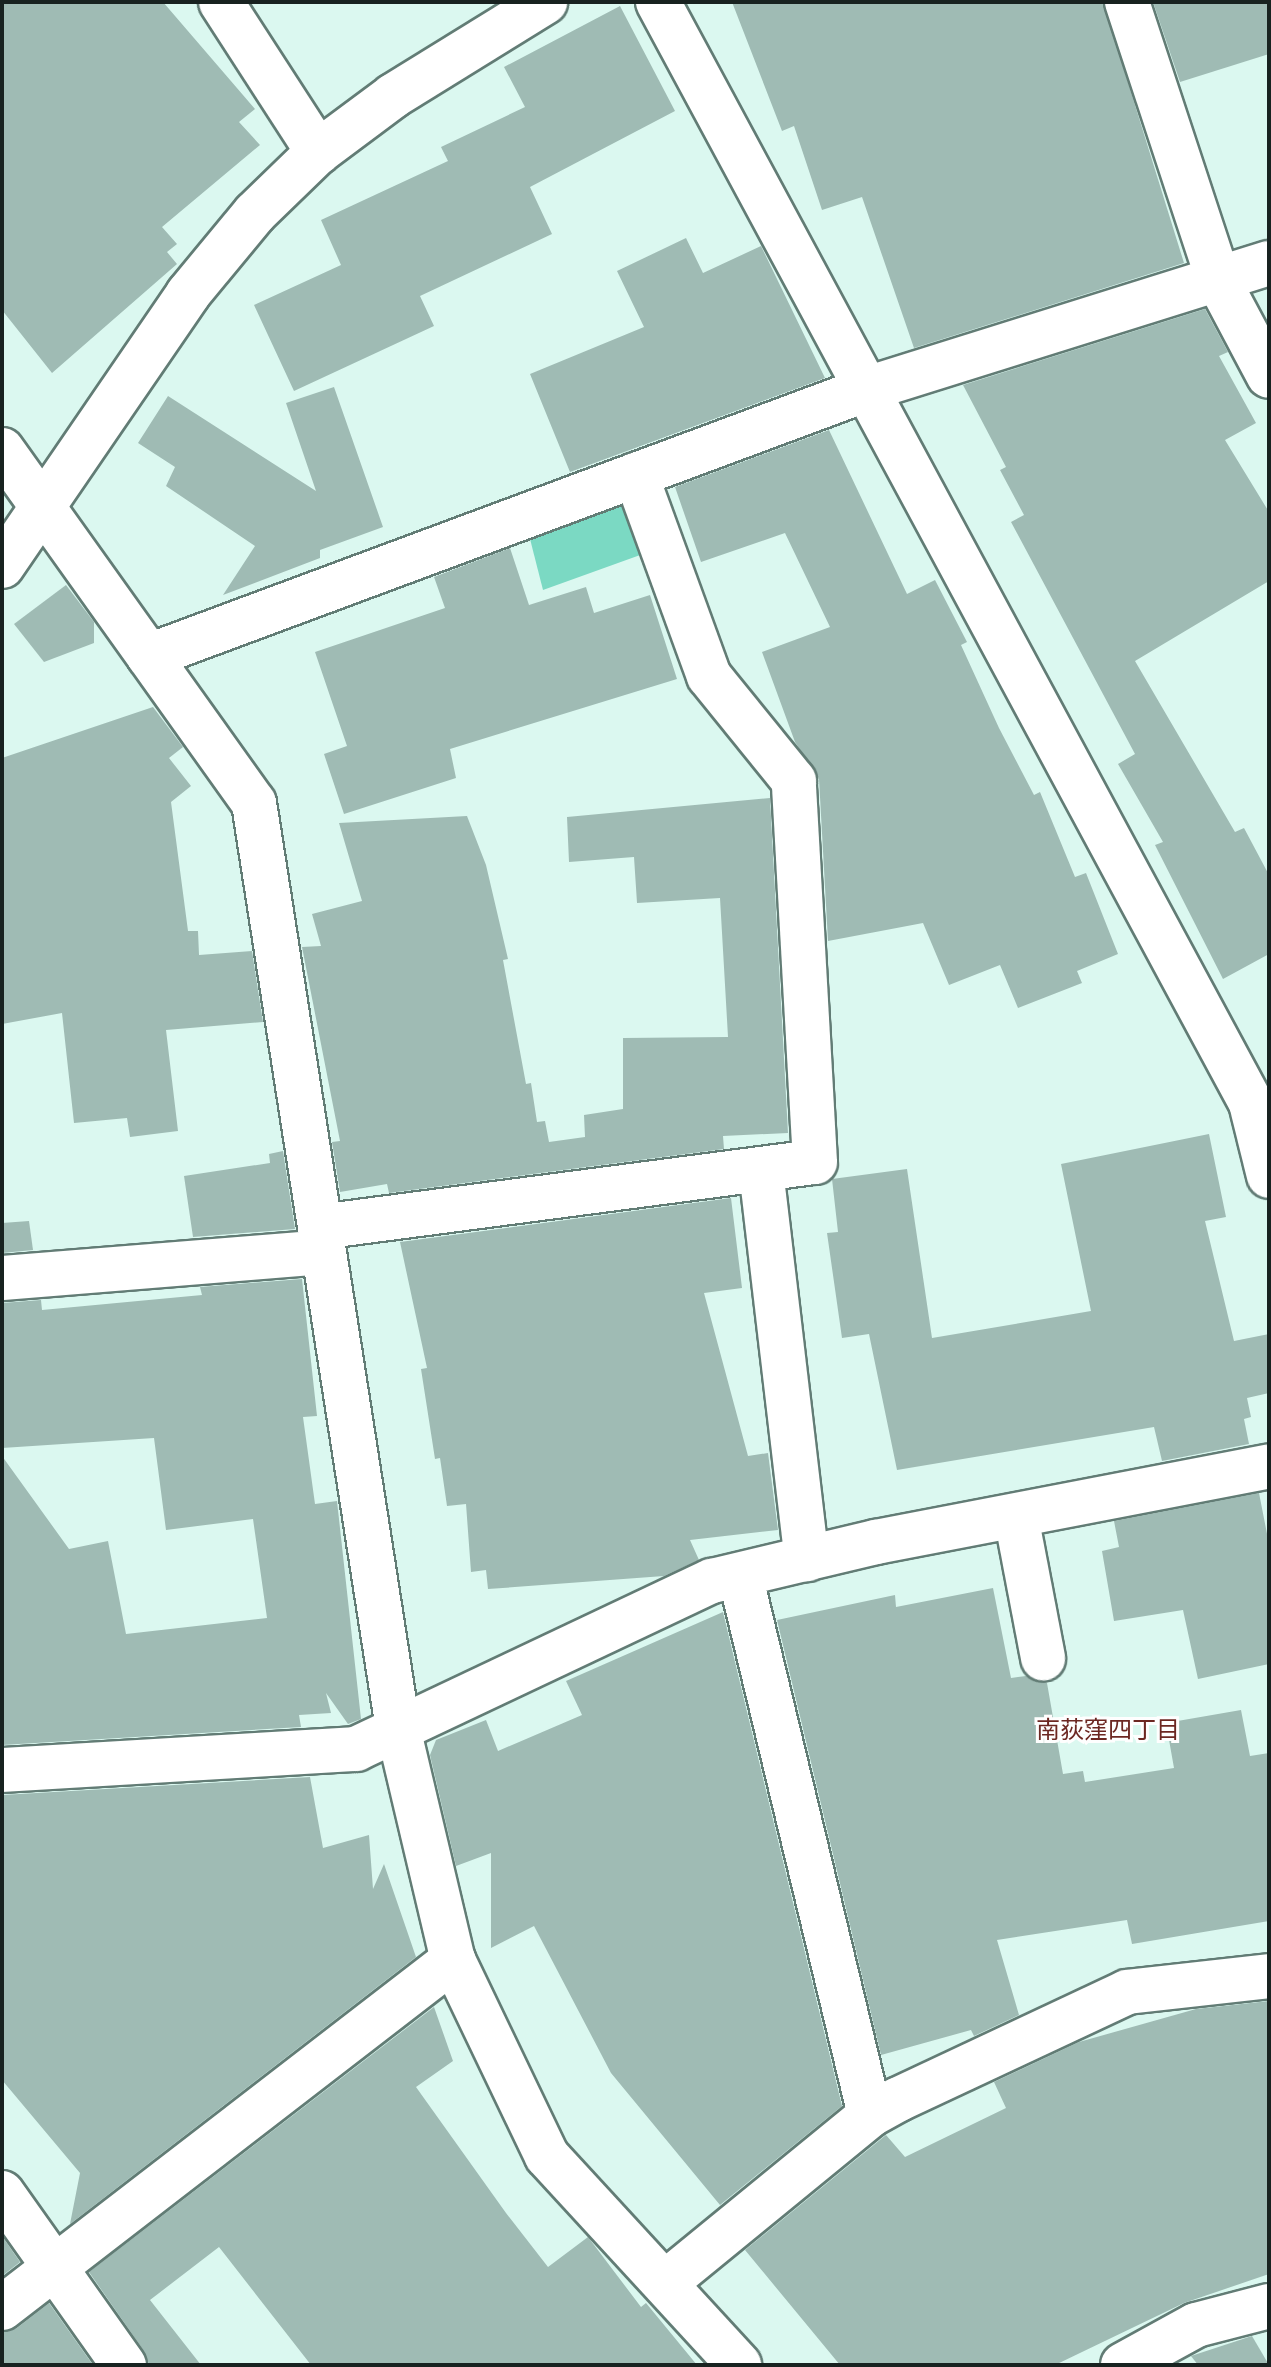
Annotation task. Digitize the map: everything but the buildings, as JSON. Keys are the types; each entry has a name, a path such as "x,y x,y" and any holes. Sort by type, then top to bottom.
{"street":[{"path":"221,2 318,152"},
{"path":"2,566 188,294 255,213 318,152 393,96 545,2"},
{"path":"658,2 870,388 1251,1103 1269,1176"},
{"path":"1127,2 1219,282 1269,376"},
{"path":"149,656 870,388 1219,282 1269,263"},
{"path":"2,450 44,504 254,803 398,1728 453,1960 547,2156 739,2365"},
{"path":"2,1278 322,1239 815,1162 794,781 709,676 636,475"},
{"path":"761,1170 807,1559"},
{"path":"2,1770 356,1749 712,1581 1269,1466"},
{"path":"1016,1516 1043,1658"},
{"path":"740,1575 870,2115"},
{"path":"2,2308 52,2266 453,1960"},
{"path":"665,2283 870,2115 1127,1992 1269,1976"},
{"path":"2,2193 124,2365"},
{"path":"1123,2365 1196,2325 1269,2306"}],"green space":[{"path":"619,503 625,506 643,554 543,590 529,535"}],"district":[{"name":"南荻窪四丁目","path":"1108,1730"}]}
